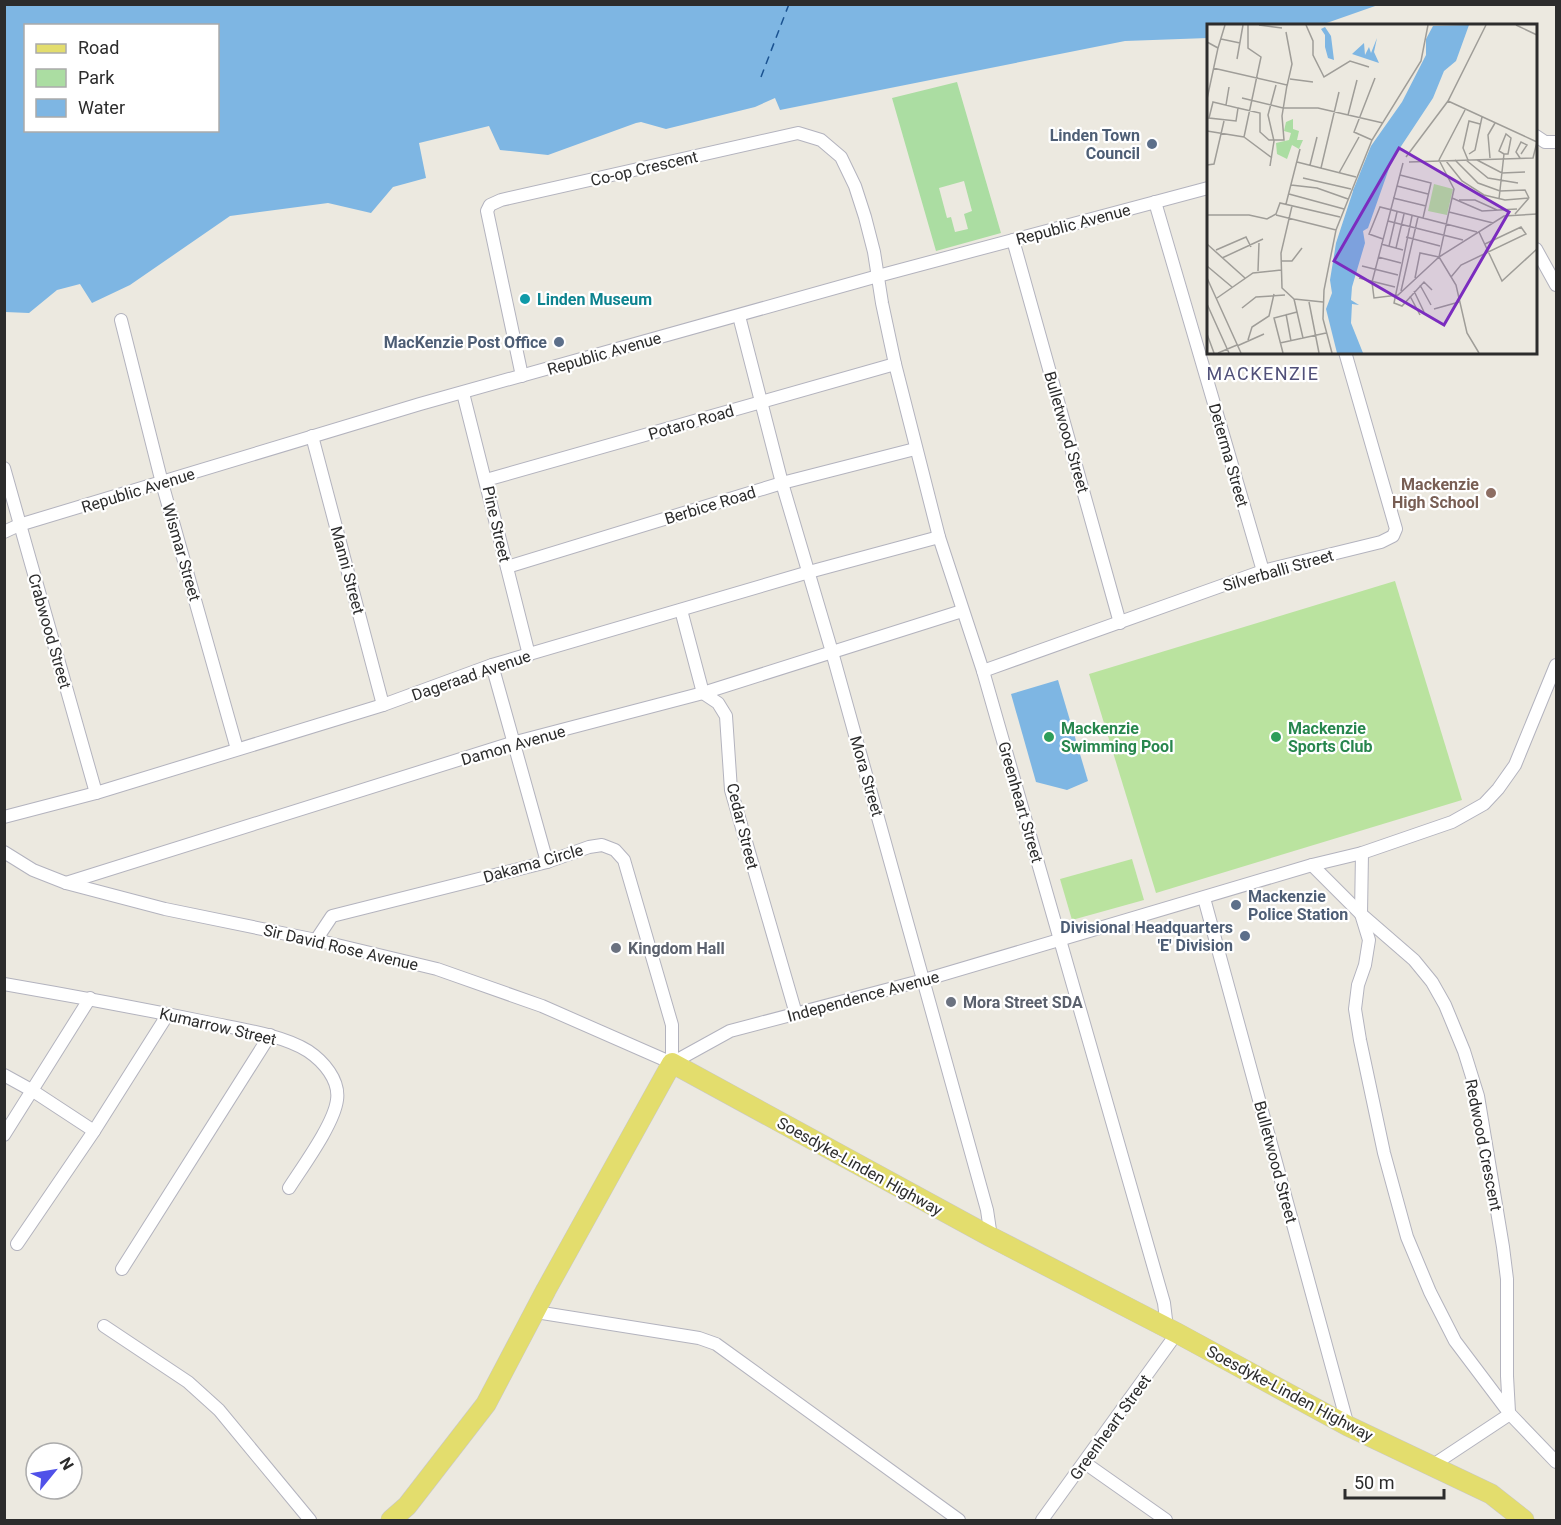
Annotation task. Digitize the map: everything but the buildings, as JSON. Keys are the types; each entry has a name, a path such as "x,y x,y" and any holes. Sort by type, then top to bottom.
{"main road":[{"name":"Soesdyke-Linden Highway","path":"672,1063 991,1237 1172,1330 1348,1426 1491,1494 1524,1521"},
{"path":"391,1521 407,1506 486,1404 546,1290 672,1063"}],"street":[{"name":"Co-op Crescent","path":"522,376 487,211 490,206 501,200 798,133 821,140 841,157 855,186 865,217 878,276"},
{"name":"Republic Avenue","path":"4,532 19,525 312,436 522,376 878,276 1207,189"},
{"name":"Determa Street","path":"1155,202 1263,571"},
{"name":"Bulletwood Street","path":"1013,240 1120,623"},
{"path":"1537,251 1557,285"},
{"name":"Greenheart Street","path":"878,276 895,364 939,537 983,671 1172,1330 1085,1463 1042,1521"},
{"name":"Mora Street","path":"739,316 782,483 810,572 987,1210 991,1237"},
{"name":"Wismar Street","path":"121,320 162,483 237,749"},
{"name":"Silverballi Street","path":"983,671 1263,571 1381,542 1393,536 1396,529 1346,354"},
{"name":"Potaro Road","path":"486,480 895,364"},
{"name":"Pine Street","path":"463,393 530,655"},
{"name":"Manni Street","path":"312,436 383,705"},
{"name":"Berbice Road","path":"507,567 782,483 915,449"},
{"name":"Crabwood Street","path":"4,468 96,793"},
{"name":"Dageraad Avenue","path":"4,817 96,793 383,705 492,665 810,572 939,537"},
{"path":"681,610 703,693"},
{"name":"Damon Avenue","path":"66,883 512,743 703,693 962,610"},
{"path":"492,665 547,862"},
{"name":"Independence Avenue","path":"672,1063 730,1031 924,980 1312,865 1362,853 1452,822 1484,804 1515,765 1557,666"},
{"name":"Cedar Street","path":"703,693 718,703 726,716 731,790 796,1014"},
{"name":"Dakama Circle","path":"316,940 332,916 547,862 589,847 602,845 615,850 624,860 672,1025 672,1063"},
{"name":"Sir David Rose Avenue","path":"4,852 33,870 66,883 165,909 316,940 437,969 542,1006 672,1063"},
{"path":"1362,853 1361,914 1369,939 1355,1009 1384,1154 1407,1237 1430,1292 1455,1341 1509,1413 1557,1462"},
{"name":"Redwood Crescent","path":"1312,865 1361,914 1414,960 1432,981 1445,1005 1464,1052 1478,1096 1507,1279 1509,1413"},
{"name":"Bulletwood Street","path":"1204,898 1348,1426"},
{"name":"Kumarrow Street","path":"4,984 90,998 270,1035 306,1050 322,1063 334,1079 337,1099 330,1119 289,1188"},
{"path":"4,1135 90,998"},
{"path":"17,1244 94,1131 168,1014"},
{"path":"122,1269 270,1035"},
{"path":"4,1075 94,1131"},
{"path":"536,1312 699,1338 716,1344 959,1521"},
{"path":"104,1326 188,1382 219,1410 310,1521"},
{"path":"1433,1465 1509,1413"},
{"path":"1085,1463 1166,1521"}],"green space":[{"path":"957,82 1001,233 936,251 892,98","holes":["964,181 972,211 964,214 968,229 955,232 951,217 947,218 939,188"]},
{"name":"Mackenzie Sports Club","path":"1395,581 1462,800 1156,893 1089,674"},
{"path":"1132,859 1144,900 1072,920 1060,879"}],"water":[{"path":"5,4 1378,5 1324,24 1207,24 1207,38 1125,41 780,110 775,98 755,107 666,129 641,122 548,155 500,150 489,126 419,143 426,178 393,187 371,213 328,203 230,216 130,285 92,303 80,284 57,290 29,313 5,312"},
{"name":"Mackenzie Swimming Pool","path":"1058,680 1088,781 1067,790 1036,782 1011,694"}],"ferry route":[{"path":"761,77 789,4"}],"place":[{"name":"Linden Town Council","path":"1152,144"},
{"name":"Linden Museum","path":"525,299"},
{"name":"MacKenzie Post Office","path":"559,342"},
{"name":"Mackenzie High School","path":"1491,493"},
{"name":"Mackenzie Swimming Pool","path":"1049,737"},
{"name":"Mackenzie Sports Club","path":"1276,737"},
{"name":"Mackenzie Police Station","path":"1236,905"},
{"name":"Divisional Headquarters 'E' Division","path":"1245,936"},
{"name":"Kingdom Hall","path":"616,948"},
{"name":"Mora Street SDA","path":"951,1002"}],"district":[{"name":"MACKENZIE","path":"1263,374"}]}
